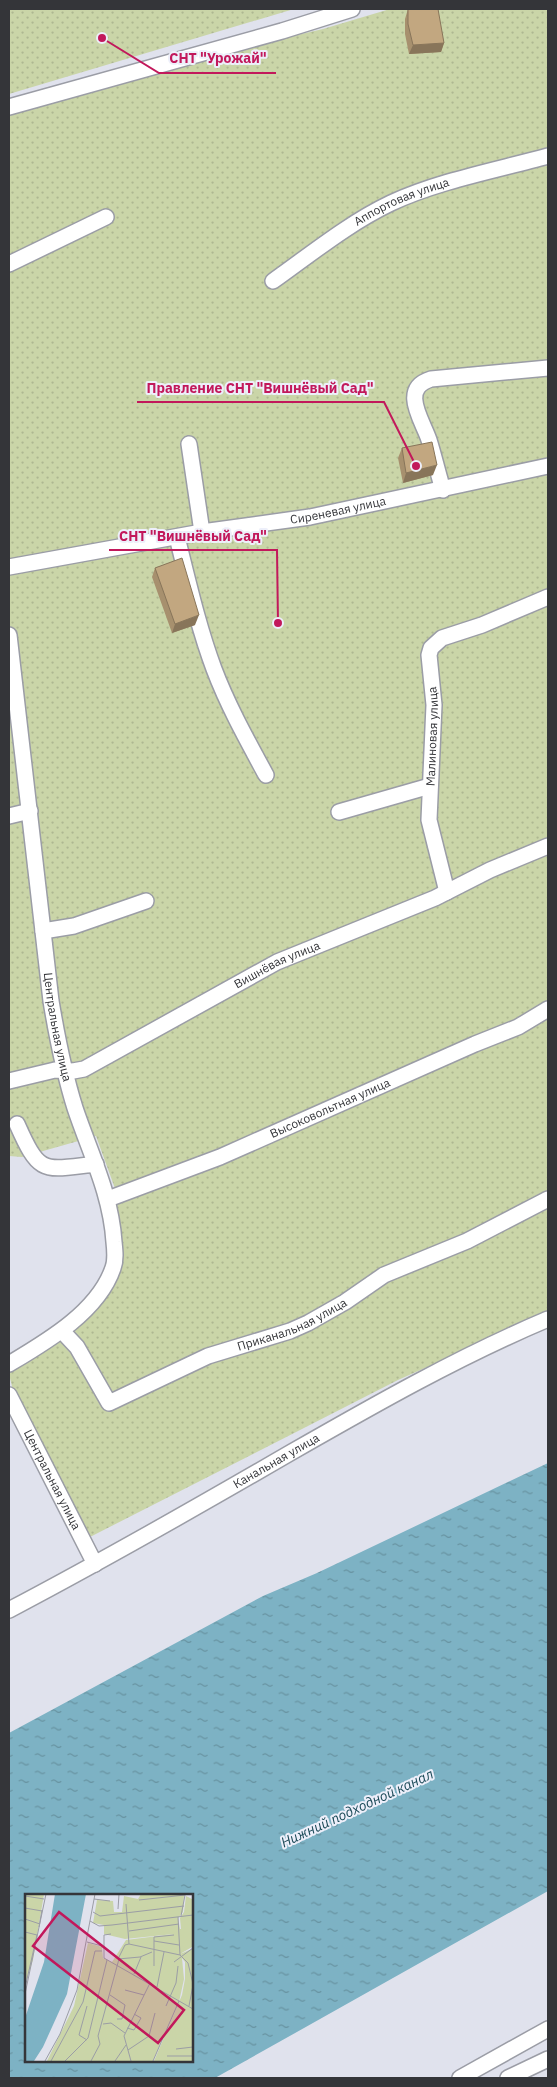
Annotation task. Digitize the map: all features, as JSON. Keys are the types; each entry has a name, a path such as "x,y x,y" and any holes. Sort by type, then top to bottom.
{"street":[{"path":"9,107 282,31 352,9"},
{"name":"Аппортовая улица","path":"273,281 364,217 391,202 434,186 548,156"},
{"path":"9,264 106,217"},
{"path":"443,490 429,438 415,402 416,392 420,385 424,381 431,379 548,368"},
{"path":"189,444 202,532"},
{"name":"Сиреневая улица","path":"9,567 176,536 310,517 548,466"},
{"path":"176,536 214,669 242,732 266,775"},
{"name":"Малиновая улица","path":"448,892 430,831 434,706 429,655 431,648 436,641 450,634 482,625 548,596"},
{"name":"Центральная улица","path":"9,636 51,1001 58,1044 76,1109 108,1199 115,1255 113,1268 91,1303 62,1331 9,1364"},
{"path":"339,812 430,786"},
{"path":"9,816 30,811"},
{"name":"Вишнёвая улица","path":"9,1081 55,1070 78,1071 96,1063 277,962 448,892 490,870 548,846"},
{"path":"43,931 74,926 146,901"},
{"name":"Высоковольтная улица","path":"108,1199 220,1157 475,1044 518,1027 548,1010"},
{"path":"17,1124 33,1157 46,1167 56,1168 96,1164"},
{"name":"Приканальная улица","path":"62,1331 77,1347 109,1403 208,1356 290,1331 308,1323 345,1302 384,1274 467,1241 548,1199"},
{"name":"Канальная улица","path":"9,1610 95,1564 395,1393 490,1344 548,1319"},
{"name":"Центральная улица","path":"9,1395 95,1564"},
{"path":"460,2078 548,2030"},
{"path":"504,2054 514,2077 548,2059"}],"green space":[{"path":"9,9 294,9 9,94"},
{"path":"390,9 548,9 548,1313 398,1380 90,1537 16,1403 9,1374 9,1360 83,1311 118,1266 117,1194 96,1136 22,1157 9,1156 9,111 160,67 323,29"}],"water":[{"name":"Нижний подходной канал","path":"548,1463 548,1891 215,2078 9,2078 9,1733 263,1596 317,1573"}],"building":[{"path":"408,9 438,9 444,43 413,45 408,24"},
{"path":"432,442 437,465 406,473 402,448"},
{"path":"182,558 199,615 175,624 155,568"}],"place":[{"name":"СНТ \"Урожай\"","path":"102,38"},
{"name":"Правление СНТ \"Вишнёвый Сад\"","path":"416,466"},
{"name":"СНТ \"Вишнёвый Сад\"","path":"278,623"}]}
